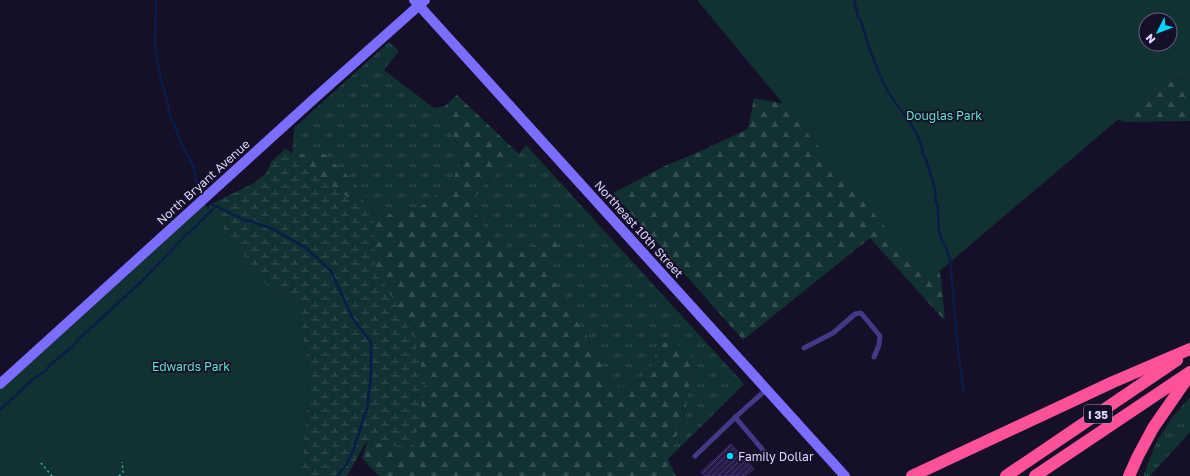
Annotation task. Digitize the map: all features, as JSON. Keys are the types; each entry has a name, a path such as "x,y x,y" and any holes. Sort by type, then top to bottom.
{"highway":[{"path":"912,476 1113,382 1190,350"},
{"name":"I 35","path":"1006,476 1190,350"},
{"path":"1129,476 1153,428 1190,373"},
{"name":"I 35","path":"1035,476 1190,373"}],"main road":[{"name":"North Bryant Avenue","path":"0,384 420,2"},
{"name":"Northeast 10th Street","path":"420,2 766,390 845,476"}],"lane":[{"path":"804,348 833,334 855,314 861,313 880,336 879,345 874,357"},
{"path":"695,456 735,417 766,390"},
{"path":"735,417 768,454"}],"path":[{"path":"119,476 124,472 122,462"},
{"path":"41,463 52,476"}],"green space":[{"name":"Douglas Park","path":"697,0 1190,0 1190,78 1166,79 929,280"},
{"path":"389,42 399,51 384,70 434,108 445,106 446,122 459,147 462,160 449,187 421,206 394,216 373,205 344,172 323,153 292,157 294,128"},
{"path":"1190,78 1190,121 1125,122 1077,104 1166,79"},
{"path":"457,95 519,154 481,188 472,203 479,220 491,238 525,253 544,238 558,240 557,251 549,271 565,303 587,336 609,380 615,385 622,387 637,381 651,369 658,346 665,342 676,344 688,351 693,366 684,418 668,459 676,476 379,476 362,458 394,361 292,157 300,154 323,153 344,172 374,205 394,216 421,206 449,187 462,160 459,147 446,122 445,106"},
{"path":"754,98 806,108 919,186 941,278 945,321 870,238 743,340 613,193 665,166 748,129"},
{"path":"526,145 744,384 668,459 684,418 693,366 658,346 651,369 637,381 622,387 615,385 609,380 587,336 565,303 548,271 557,251 544,238 525,253 491,238 479,220 472,203 481,188 519,154"},
{"path":"286,148 311,173 352,200 361,196 374,220 375,267 413,334 425,384 414,448 366,442 347,476 289,476 208,216 209,205 254,183 266,173 272,161"},
{"name":"Edwards Park","path":"205,204 267,286 297,296 310,377 301,476 0,476 0,390"},
{"path":"1190,397 1190,432 1150,476 1143,476 1156,443 1170,420"}],"building":[{"name":"Family Dollar","path":"731,444 754,469 745,476 705,476 701,472"}],"waterway":[{"path":"156,0 155,47 161,80 170,116 182,146 193,165 198,189"},
{"path":"854,0 858,17 860,18 876,66 893,100 919,138 923,155 935,188 936,203 938,206 939,230 950,262 957,343 964,392"},
{"path":"211,204 244,220 275,230 306,248 331,271 353,319 371,342 371,375 367,408 353,451 346,465 337,476"},
{"path":"0,410 32,380 45,371 72,347 142,281 216,206"}],"place":[{"name":"Family Dollar","path":"730,456"}]}
